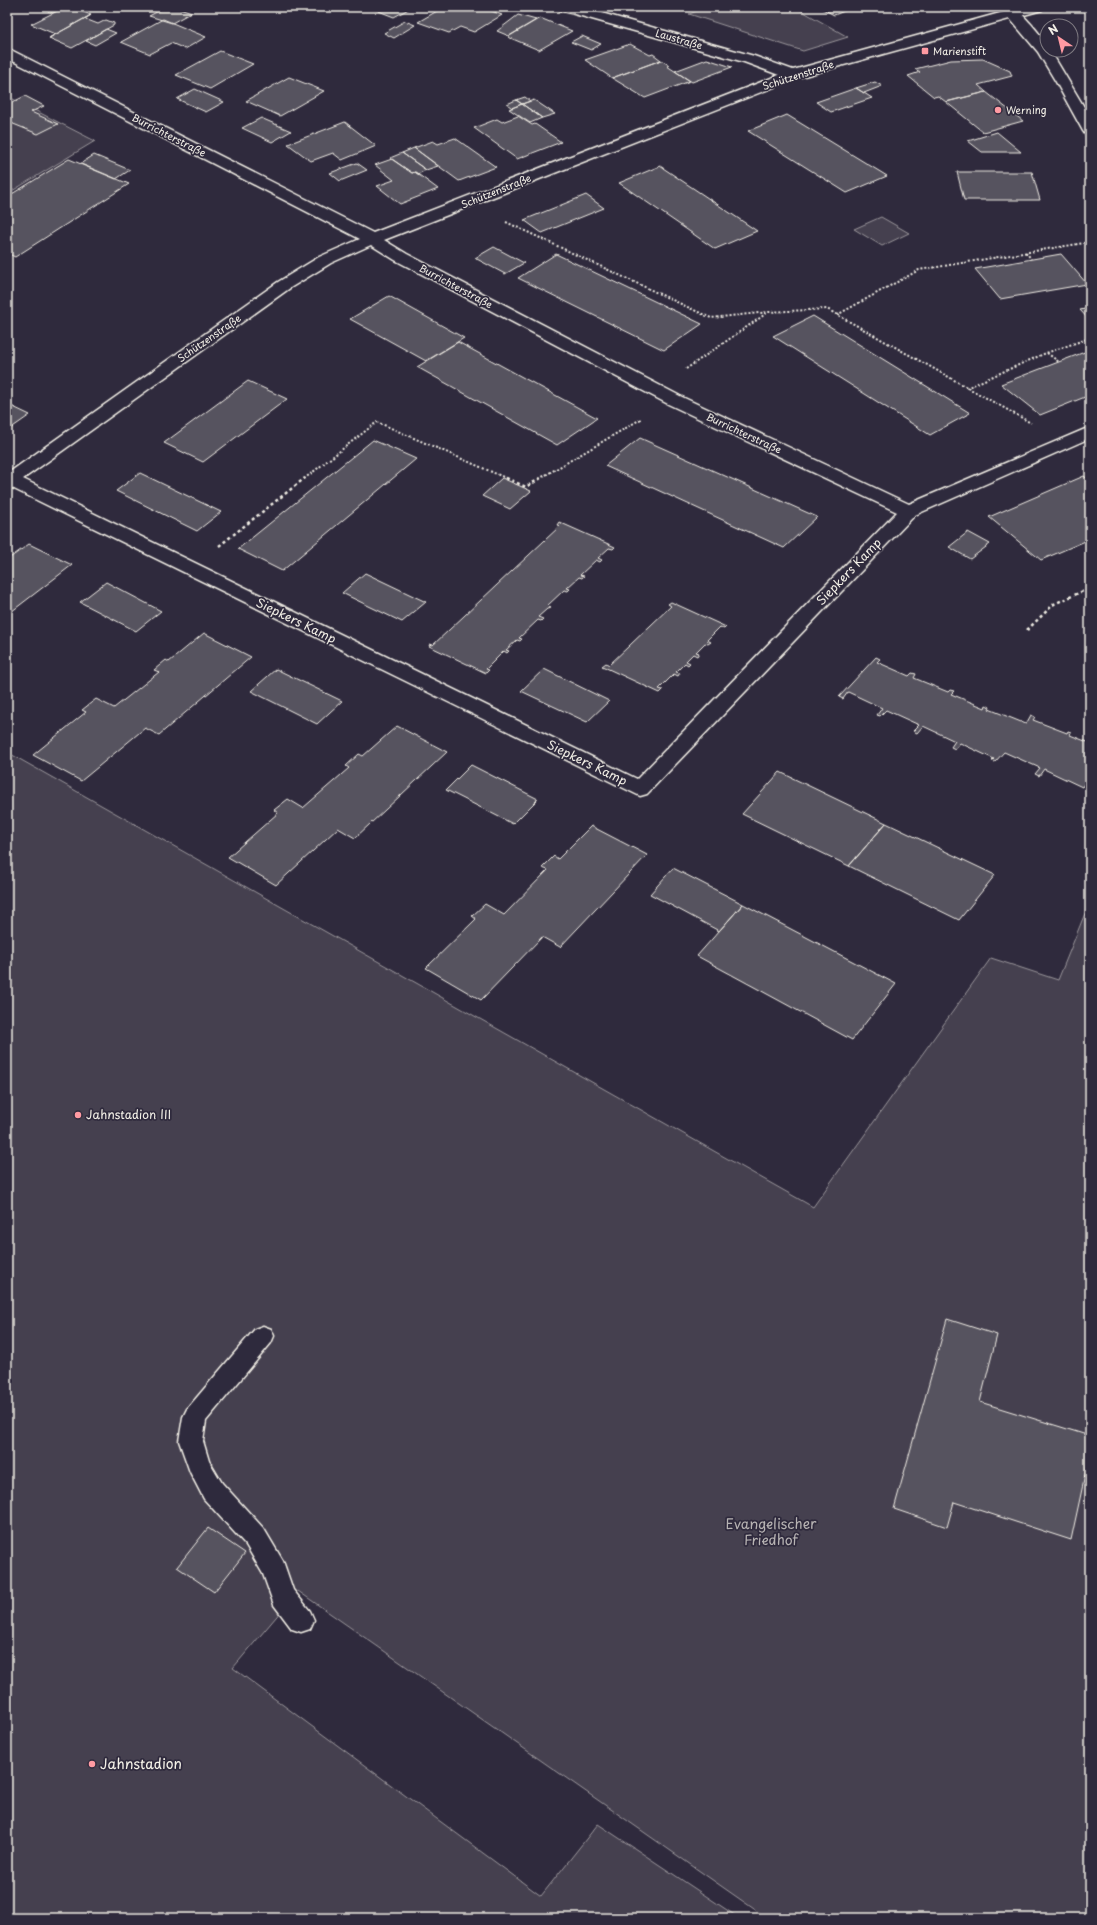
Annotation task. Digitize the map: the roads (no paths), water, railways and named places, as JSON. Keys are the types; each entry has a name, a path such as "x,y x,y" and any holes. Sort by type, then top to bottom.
{"street":[{"name":"Laustraße","path":"565,7 749,59 792,76"},
{"name":"Schützenstraße","path":"8,481 284,285 325,260 372,239 792,76 1011,10 1037,7"},
{"path":"1011,10 1041,46 1058,73 1090,131"},
{"name":"Burrichterstraße","path":"7,52 372,239 401,257 674,400 909,511"},
{"name":"Siepkers Kamp","path":"8,481 190,568 640,789 909,511 1064,442 1090,432"}],"lane":[{"path":"263,1336 196,1417 191,1441 198,1464 213,1491 254,1537 274,1569 283,1597 301,1620"}],"place":[{"name":"Marienstift","path":"925,51"},
{"name":"Werning","path":"998,110"},
{"name":"Jahnstadion III","path":"78,1115"},
{"name":"Jahnstadion","path":"92,1764"}],"park label":[{"name":"Evangelischer Friedhof","path":"771,1532"}]}
